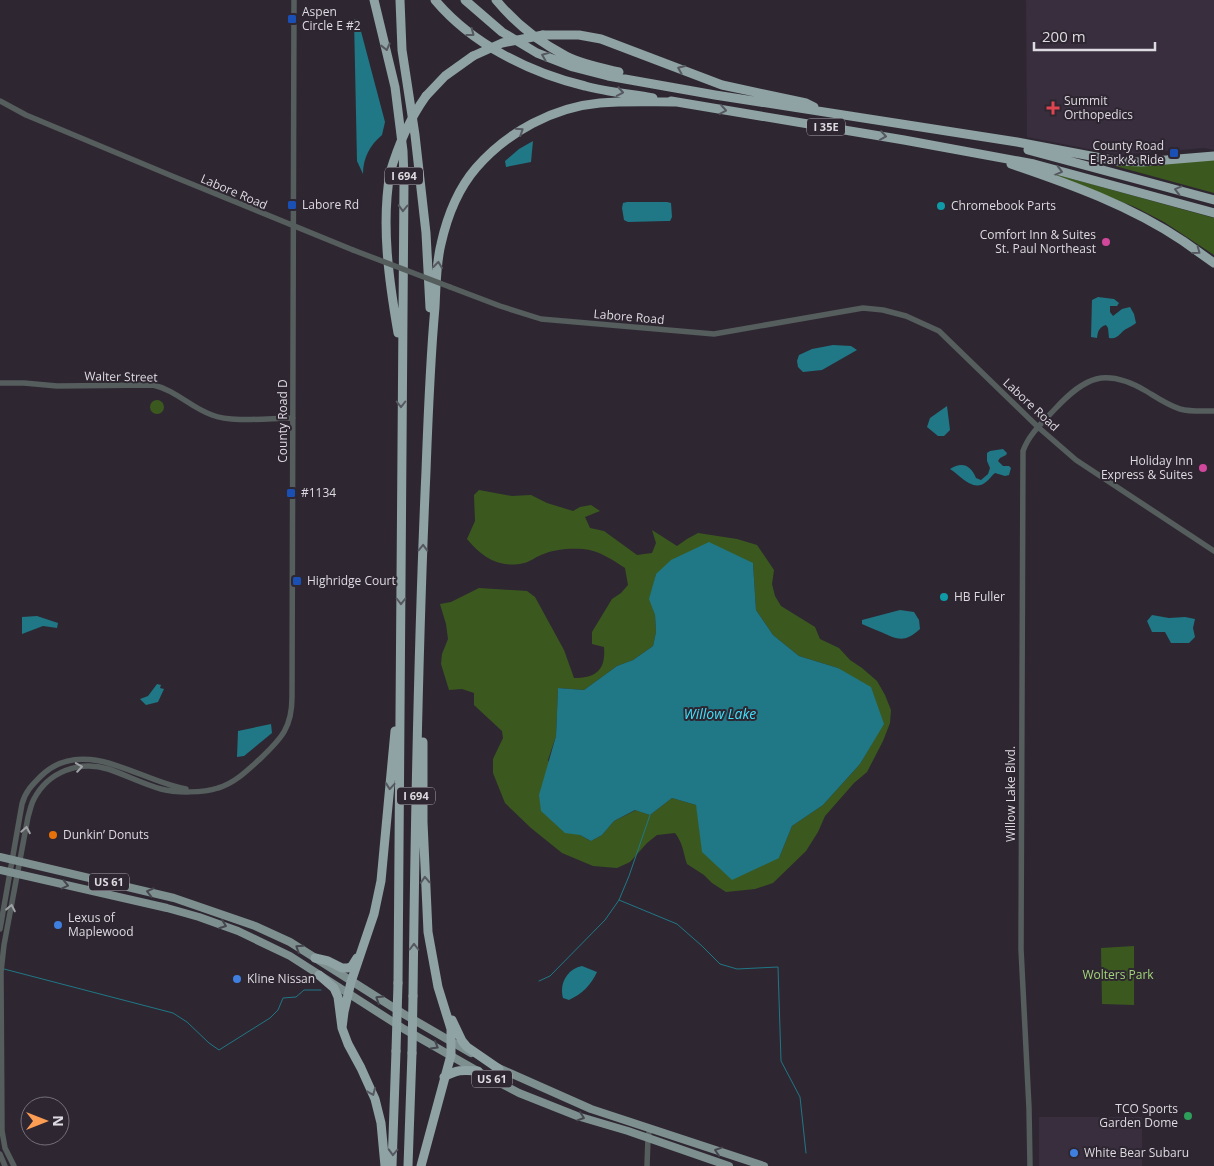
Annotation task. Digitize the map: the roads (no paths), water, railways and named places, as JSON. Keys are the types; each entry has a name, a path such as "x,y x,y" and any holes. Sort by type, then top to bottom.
{"highway":[{"name":"I 694","path":"374,0 395,87 403,151 404,181 400,899 392,1166"},
{"name":"I 694","path":"400,0 402,50 414,128 426,234 431,348 421,596 408,1166"},
{"name":"I 35E","path":"435,0 469,32 500,52 540,72 586,86 1034,164 1214,213"},
{"name":"I 35E","path":"465,0 502,32 537,53 573,67 642,82 962,134 1034,151 1214,200"},
{"path":"496,0 522,28 568,56 628,75 642,82"},
{"path":"402,355 394,310 386,232 387,188 390,174 396,152 406,128 426,96 445,76 473,56 502,43 543,35 580,35 601,38 722,85 806,103 828,113"},
{"path":"431,348 440,246 458,195 476,168 497,148 522,129 550,115 579,106 601,103 675,102"},
{"path":"962,134 1117,161 1142,162 1214,156"},
{"path":"1097,157 1214,152"},
{"path":"977,153 1056,180 1112,203 1159,226 1214,263"},
{"path":"421,596 423,822 428,932 438,987 451,1029 451,1056 421,1166"},
{"path":"342,1028 351,982 374,914 381,881 400,703"},
{"path":"315,958 328,961 342,968 348,968 355,962 366,940"},
{"path":"433,965 448,1010 462,1041 467,1047 500,1069"},
{"path":"319,975 334,988 338,996 342,1028 375,1099 381,1123 384,1166"},
{"path":"444,1078 455,1071 478,1071"}],"main road":[{"name":"US 61","path":"0,857 148,891 197,905 247,923 283,939 450,1042 500,1069 591,1109 764,1166"},
{"name":"US 61","path":"0,870 199,916 261,941 290,956 451,1056 512,1090 558,1109 729,1166"}],"street":[{"name":"County Road D","path":"198,790 217,789 233,782 278,743 290,721 292,708 294,0"},
{"name":"Labore Road","path":"0,101 26,114 293,226 500,306 542,319 714,334 863,308 883,310 906,316 939,331 1038,427 1076,460 1214,551"},
{"name":"Willow Lake Blvd.","path":"1030,1166 1021,949 1022,457 1025,443 1038,427 1078,387 1090,381 1107,378 1129,382 1179,409 1214,411"},
{"name":"Walter Street","path":"0,383 57,386 154,385 168,389 205,413 220,418 293,418"},
{"path":"14,1166 5,1148 2,1131 0,987 24,798 30,786 47,770 56,765 77,759 97,760 171,786 198,790"},
{"path":"16,861 34,800 42,786 65,770 90,766 106,768 165,790 184,792 198,790"},
{"path":"0,929 14,873"},
{"path":"647,1166 650,1128"},
{"path":"0,1154 5,1166"}],"water":[{"path":"354,19 358,20 385,122 382,135 374,143 366,157 363,174 357,161"},
{"path":"533,141 531,162 506,167 505,161 519,149"},
{"path":"623,203 671,203 672,217 670,221 628,222 624,220 622,208"},
{"path":"1098,297 1114,299 1119,303 1117,306 1110,306 1110,312 1113,316 1122,309 1130,307 1136,323 1125,329 1115,338 1109,338 1106,325 1099,330 1097,338 1091,337 1092,300"},
{"path":"833,345 851,346 857,350 822,370 803,372 798,367 799,355 812,349"},
{"path":"947,406 950,430 944,436 938,436 927,427 930,418"},
{"path":"1003,449 1007,453 998,461 1003,466 1011,468 1009,475 1005,476 995,473 986,482 976,485 967,482 950,469 958,465 969,467 976,478 981,480 988,474 990,468 987,461 987,453"},
{"name":"Willow Lake","path":"709,542 753,563 756,610 773,635 799,656 838,668 871,687 884,724 860,764 823,805 792,826 779,858 732,880 702,852 696,805 672,798 650,815 635,810 614,821 602,835 591,841 580,835 565,833 541,811 539,795 556,736 558,688 584,690 617,666 633,660 653,646 656,632 655,615 649,599 656,574 671,560"},
{"path":"900,610 914,612 919,620 920,629 905,638 892,637 862,624 862,620"},
{"path":"1152,615 1195,619 1193,628 1195,637 1189,643 1171,643 1165,632 1152,632 1147,621"},
{"path":"37,616 58,623 57,628 43,626 22,634 22,617"},
{"path":"157,684 161,685 160,688 164,689 158,702 146,705 140,699 148,696"},
{"path":"271,724 272,733 244,756 237,757 238,731"},
{"path":"582,966 597,972 595,977 586,989 578,995 569,1000 563,998 562,988 565,978 572,970"}],"waterway":[{"path":"539,981 550,976 605,920 619,900 650,815"},
{"path":"619,900 677,924 720,964 737,969 778,967 781,1061 800,1097 806,1153"},
{"path":"4,969 173,1013 187,1022 219,1050 270,1018 278,1010 283,998 296,997 304,990 321,990"}],"place":[{"name":"Aspen Circle E #2","path":"292,19"},
{"name":"Summit Orthopedics","path":"1053,108"},
{"name":"County Road E Park & Ride","path":"1174,153"},
{"name":"Labore Rd","path":"292,205"},
{"name":"Chromebook Parts","path":"941,206"},
{"name":"Comfort Inn & Suites St. Paul Northeast","path":"1106,242"},
{"name":"Holiday Inn Express & Suites","path":"1203,468"},
{"name":"#1134","path":"291,493"},
{"name":"Highridge Court","path":"297,581"},
{"name":"HB Fuller","path":"944,597"},
{"name":"Dunkin’ Donuts","path":"53,835"},
{"name":"Lexus of Maplewood","path":"58,925"},
{"name":"Kline Nissan","path":"237,979"},
{"name":"TCO Sports Garden Dome","path":"1188,1116"},
{"name":"White Bear Subaru","path":"1074,1153"}],"park label":[{"name":"Wolters Park","path":"1118,975"}]}
